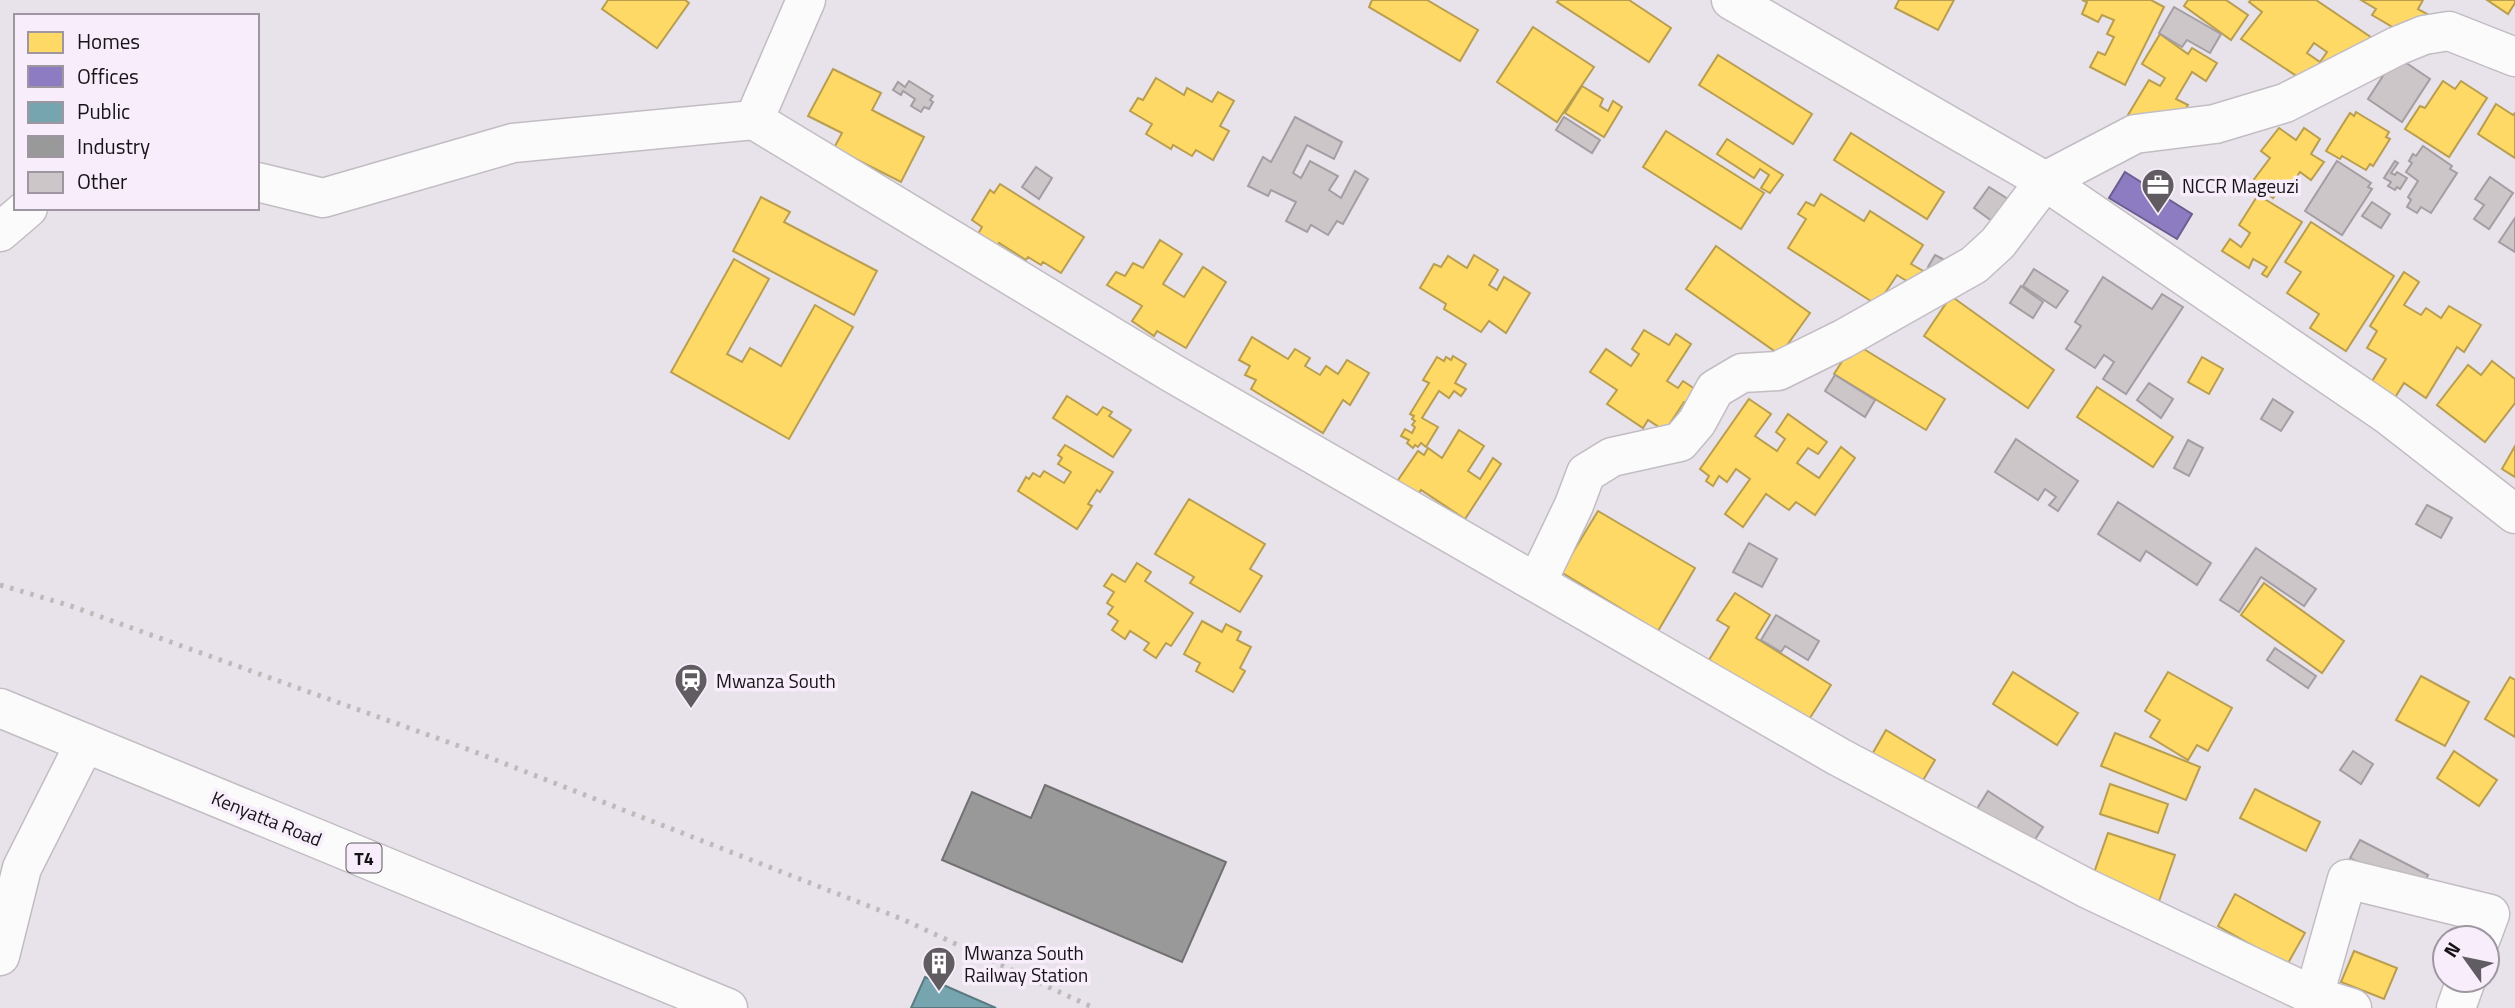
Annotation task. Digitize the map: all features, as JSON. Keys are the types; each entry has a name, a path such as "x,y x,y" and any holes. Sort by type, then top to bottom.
{"main road":[{"path":"754,120 806,0"},
{"path":"1731,0 2045,181 2388,415 2515,514"},
{"path":"1537,582 1574,506 1586,472 1612,457 1680,442 1697,422 1715,389 1742,373 1778,371 1843,339 1974,265 1998,243 2045,181 2135,134 2216,124 2285,103 2424,35 2449,31 2515,57"},
{"path":"259,182 323,198 513,143 754,120 1172,373 1839,757 2086,888 2314,996 2352,1008"},
{"path":"0,232 27,210"},
{"name":"Kenyatta Road","path":"0,708 728,1008"},
{"path":"0,956 22,867 85,743"},
{"path":"2314,996 2347,879 2490,914 2486,924"}],"building: Homes":[{"path":"608,0 685,0 689,3 657,48 602,9"},
{"path":"1372,0 1427,0 1478,30 1460,61 1369,7"},
{"path":"1629,0 1671,28 1649,62 1557,2"},
{"path":"1899,0 1954,0 1938,30 1895,8"},
{"path":"2082,0 2151,0 2164,7 2125,85 2090,67 2098,52 2105,55 2114,37 2107,34 2114,20 2102,15 2098,22 2082,14 2087,2"},
{"path":"2188,0 2226,0 2248,15 2231,40 2184,6"},
{"path":"2316,0 2381,44 2316,89 2241,39 2262,12 2249,2","holes":["2314,43 2327,52 2320,62 2307,53"]},
{"path":"2361,0 2423,0 2418,9 2427,14 2413,39 2372,15 2376,9"},
{"path":"2487,0 2515,0 2515,3 2508,14"},
{"path":"1533,27 1594,67 1557,122 1497,82"},
{"path":"2160,34 2188,54 2192,48 2217,63 2206,81 2192,72 2176,99 2188,105 2171,133 2158,132 2128,115 2149,80 2160,86 2165,78 2142,64"},
{"path":"1718,55 1812,114 1793,144 1699,85"},
{"path":"833,69 881,93 872,110 924,137 901,182 834,148 842,133 808,116"},
{"path":"1156,78 1184,95 1187,88 1212,102 1218,92 1234,101 1220,126 1229,131 1213,160 1196,150 1192,156 1173,145 1171,149 1146,134 1152,124 1130,111 1138,98 1143,100"},
{"path":"2443,81 2455,89 2461,81 2487,98 2449,157 2405,129 2420,106 2425,108"},
{"path":"1582,86 1603,99 1600,106 1608,111 1613,101 1622,107 1604,137 1565,113"},
{"path":"2496,104 2513,115 2515,113 2515,158 2478,134"},
{"path":"2356,112 2389,132 2386,137 2390,139 2373,166 2370,164 2366,170 2342,156 2340,159 2326,151 2350,113 2354,116"},
{"path":"2279,128 2296,140 2304,128 2320,139 2311,154 2324,162 2311,180 2300,172 2290,187 2284,183 2273,198 2252,182 2270,158 2261,151"},
{"path":"1666,131 1764,193 1741,229 1643,167"},
{"path":"1851,133 1944,192 1927,219 1834,160"},
{"path":"1727,139 1783,175 1770,193 1761,188 1769,175 1760,169 1754,178 1717,154"},
{"path":"1000,184 1084,237 1061,273 1043,262 1041,265 1028,257 1026,260 999,243 994,252 978,234 982,227 972,220 990,190 994,193"},
{"path":"1821,194 1864,221 1870,211 1923,245 1911,264 1927,273 1918,288 1897,275 1877,305 1788,248 1806,219 1798,214 1806,202 1814,206"},
{"path":"2258,195 2302,222 2267,277 2262,274 2267,267 2253,259 2249,268 2222,251 2230,239 2241,247 2250,233 2239,225"},
{"path":"761,197 790,212 784,222 877,271 854,315 733,251"},
{"path":"2311,222 2394,276 2346,351 2310,328 2319,314 2287,293 2301,272 2285,262"},
{"path":"1160,240 1182,254 1163,284 1184,297 1203,267 1226,282 1186,348 1157,331 1154,336 1132,321 1142,306 1107,285 1116,272 1125,276 1133,263 1143,268"},
{"path":"1716,246 1810,313 1780,355 1686,289"},
{"path":"1474,255 1498,270 1489,285 1497,290 1504,277 1530,293 1506,333 1489,321 1481,332 1444,309 1446,304 1420,288 1434,264 1441,267 1448,256 1467,268"},
{"path":"734,259 769,279 727,354 742,362 750,348 781,366 815,305 853,327 789,439 671,372"},
{"path":"2404,272 2419,282 2404,305 2421,315 2426,308 2441,318 2449,306 2481,325 2464,352 2457,347 2426,398 2404,383 2391,404 2367,389 2386,359 2367,348 2377,331 2370,326"},
{"path":"1951,296 2054,370 2028,408 1924,336"},
{"path":"1644,330 1669,345 1676,334 1691,344 1667,381 1678,388 1683,381 1698,391 1689,405 1684,402 1665,431 1648,420 1643,428 1607,404 1617,390 1590,372 1606,349 1631,366 1639,354 1632,349"},
{"path":"1252,337 1288,359 1295,349 1310,358 1305,366 1320,375 1326,366 1338,374 1347,360 1369,373 1350,405 1343,400 1323,433 1251,389 1256,380 1245,375 1250,366 1239,360"},
{"path":"1854,343 1945,399 1926,430 1834,374"},
{"path":"1453,356 1466,364 1455,383 1466,389 1461,396 1454,391 1449,398 1439,391 1422,418 1438,427 1426,447 1421,443 1413,448 1407,443 1409,440 1401,436 1405,429 1412,433 1415,427 1412,425 1414,416 1410,414 1429,383 1423,380 1437,357 1444,361 1446,357 1451,360"},
{"path":"2202,357 2223,369 2209,394 2188,382"},
{"path":"2492,361 2515,379 2515,403 2485,442 2437,405 2468,365 2481,375"},
{"path":"2097,387 2173,437 2153,467 2077,417"},
{"path":"1067,396 1097,415 1103,407 1112,412 1109,416 1131,430 1113,457 1053,418"},
{"path":"1749,399 1771,414 1755,436 1777,451 1785,439 1776,432 1788,414 1827,442 1818,454 1808,448 1797,463 1819,478 1841,447 1855,458 1815,515 1796,502 1789,510 1766,494 1743,527 1725,514 1750,479 1736,469 1727,482 1719,476 1713,486 1706,481 1709,476 1700,469"},
{"path":"1459,430 1484,446 1468,471 1480,479 1493,458 1501,464 1465,519 1421,490 1417,496 1396,483 1418,451 1424,455 1428,448 1442,458"},
{"path":"1065,445 1113,472 1088,504 1092,506 1077,529 1018,491 1026,477 1029,479 1033,473 1040,477 1044,471 1064,483 1071,472 1058,464 1062,458 1058,455"},
{"path":"2515,446 2515,477 2502,469"},
{"path":"1189,499 1265,544 1250,569 1262,576 1240,612 1190,583 1194,577 1155,554"},
{"path":"1598,511 1695,568 1658,631 1561,572"},
{"path":"1137,563 1151,572 1145,581 1193,613 1171,646 1166,643 1156,658 1144,650 1149,643 1130,631 1125,639 1112,630 1118,621 1108,614 1113,607 1107,603 1114,592 1104,586 1112,574 1125,582"},
{"path":"2264,583 2344,641 2322,673 2241,615"},
{"path":"1735,593 1770,615 1756,638 1831,685 1808,721 1709,660 1729,627 1717,620"},
{"path":"1202,621 1222,632 1226,624 1241,632 1237,640 1251,647 1240,668 1245,671 1233,692 1196,671 1200,663 1184,654"},
{"path":"2013,672 2078,713 2057,745 1993,704"},
{"path":"2168,672 2232,708 2208,751 2197,745 2188,760 2150,737 2160,720 2145,711"},
{"path":"2421,676 2469,702 2445,746 2396,720"},
{"path":"2510,677 2515,680 2515,737 2485,719"},
{"path":"1886,730 1935,760 1915,794 1866,765"},
{"path":"2115,733 2200,767 2186,800 2101,766"},
{"path":"2454,751 2497,780 2479,806 2437,778"},
{"path":"2110,784 2168,804 2158,833 2100,814"},
{"path":"2255,789 2320,822 2306,851 2240,818"},
{"path":"2108,833 2175,855 2156,910 2089,887"},
{"path":"2235,894 2305,933 2287,965 2218,926"},
{"path":"2354,951 2397,968 2384,999 2341,982"}],"building: Offices":[{"path":"2125,172 2192,214 2177,239 2109,198"}],"building: Public":[{"name":"Mwanza South Railway Station","path":"925,977 996,1008 911,1008"}],"building: Industry":[{"path":"1045,785 1226,862 1182,962 942,860 972,792 1031,818"}],"building: Other":[{"path":"2174,7 2221,34 2210,53 2187,40 2182,47 2159,33"},
{"path":"2396,56 2430,79 2402,122 2368,99"},
{"path":"909,81 933,96 929,109 924,107 921,112 911,106 915,99 903,91 901,95 893,90 898,82 905,87"},
{"path":"1295,117 1342,142 1334,159 1307,145 1293,173 1301,178 1310,161 1338,176 1329,190 1341,198 1355,171 1368,179 1343,224 1337,221 1328,235 1311,225 1307,232 1286,221 1296,202 1271,190 1268,196 1248,186 1263,157 1271,162"},
{"path":"1564,117 1600,140 1592,153 1556,130"},
{"path":"2423,146 2452,166 2450,169 2457,173 2431,213 2421,207 2417,213 2407,207 2411,200 2408,197 2418,181 2406,172 2412,163 2409,161 2413,154 2416,156"},
{"path":"2337,161 2371,183 2368,187 2372,189 2342,235 2305,211"},
{"path":"2395,161 2398,163 2391,173 2395,175 2397,172 2407,178 2400,189 2397,187 2395,190 2388,186 2391,182 2384,178"},
{"path":"1036,167 1052,178 1039,199 1022,187"},
{"path":"2490,177 2513,193 2489,229 2474,219 2484,205 2475,199"},
{"path":"1989,187 2008,199 1992,221 1974,208"},
{"path":"2372,202 2390,214 2381,228 2362,216"},
{"path":"2515,218 2515,252 2499,242"},
{"path":"1935,255 1952,264 1944,277 1928,267"},
{"path":"2034,269 2068,291 2056,308 2023,286"},
{"path":"2103,277 2152,309 2162,294 2183,307 2126,394 2103,379 2114,362 2104,355 2095,368 2066,349 2081,326 2075,322"},
{"path":"2021,286 2043,302 2033,318 2010,303"},
{"path":"1835,375 1875,400 1865,417 1825,391"},
{"path":"2149,383 2173,399 2161,418 2137,400"},
{"path":"2273,399 2293,412 2281,431 2261,419"},
{"path":"2016,439 2078,481 2058,511 2049,505 2056,497 2045,489 2038,500 1995,472"},
{"path":"2188,440 2203,448 2189,476 2174,468"},
{"path":"2118,502 2211,563 2197,585 2146,551 2140,561 2098,534"},
{"path":"2427,505 2452,518 2441,538 2416,524"},
{"path":"1749,543 1777,559 1762,587 1733,572"},
{"path":"2256,548 2316,589 2304,606 2261,577 2239,612 2220,600"},
{"path":"1776,615 1819,641 1808,660 1785,646 1781,652 1761,640"},
{"path":"2275,648 2316,676 2308,688 2267,660"},
{"path":"2353,751 2373,764 2361,784 2340,770"},
{"path":"1988,791 2043,827 2025,855 1970,820"},
{"path":"2360,840 2428,875 2419,894 2350,858"}],"railway":[{"path":"0,585 68,605 470,750 902,919 1094,1008"}],"place":[{"name":"NCCR Mageuzi","path":"2158,215"},
{"name":"Mwanza South","path":"691,710"},
{"name":"Mwanza South Railway Station","path":"939,993"}]}
